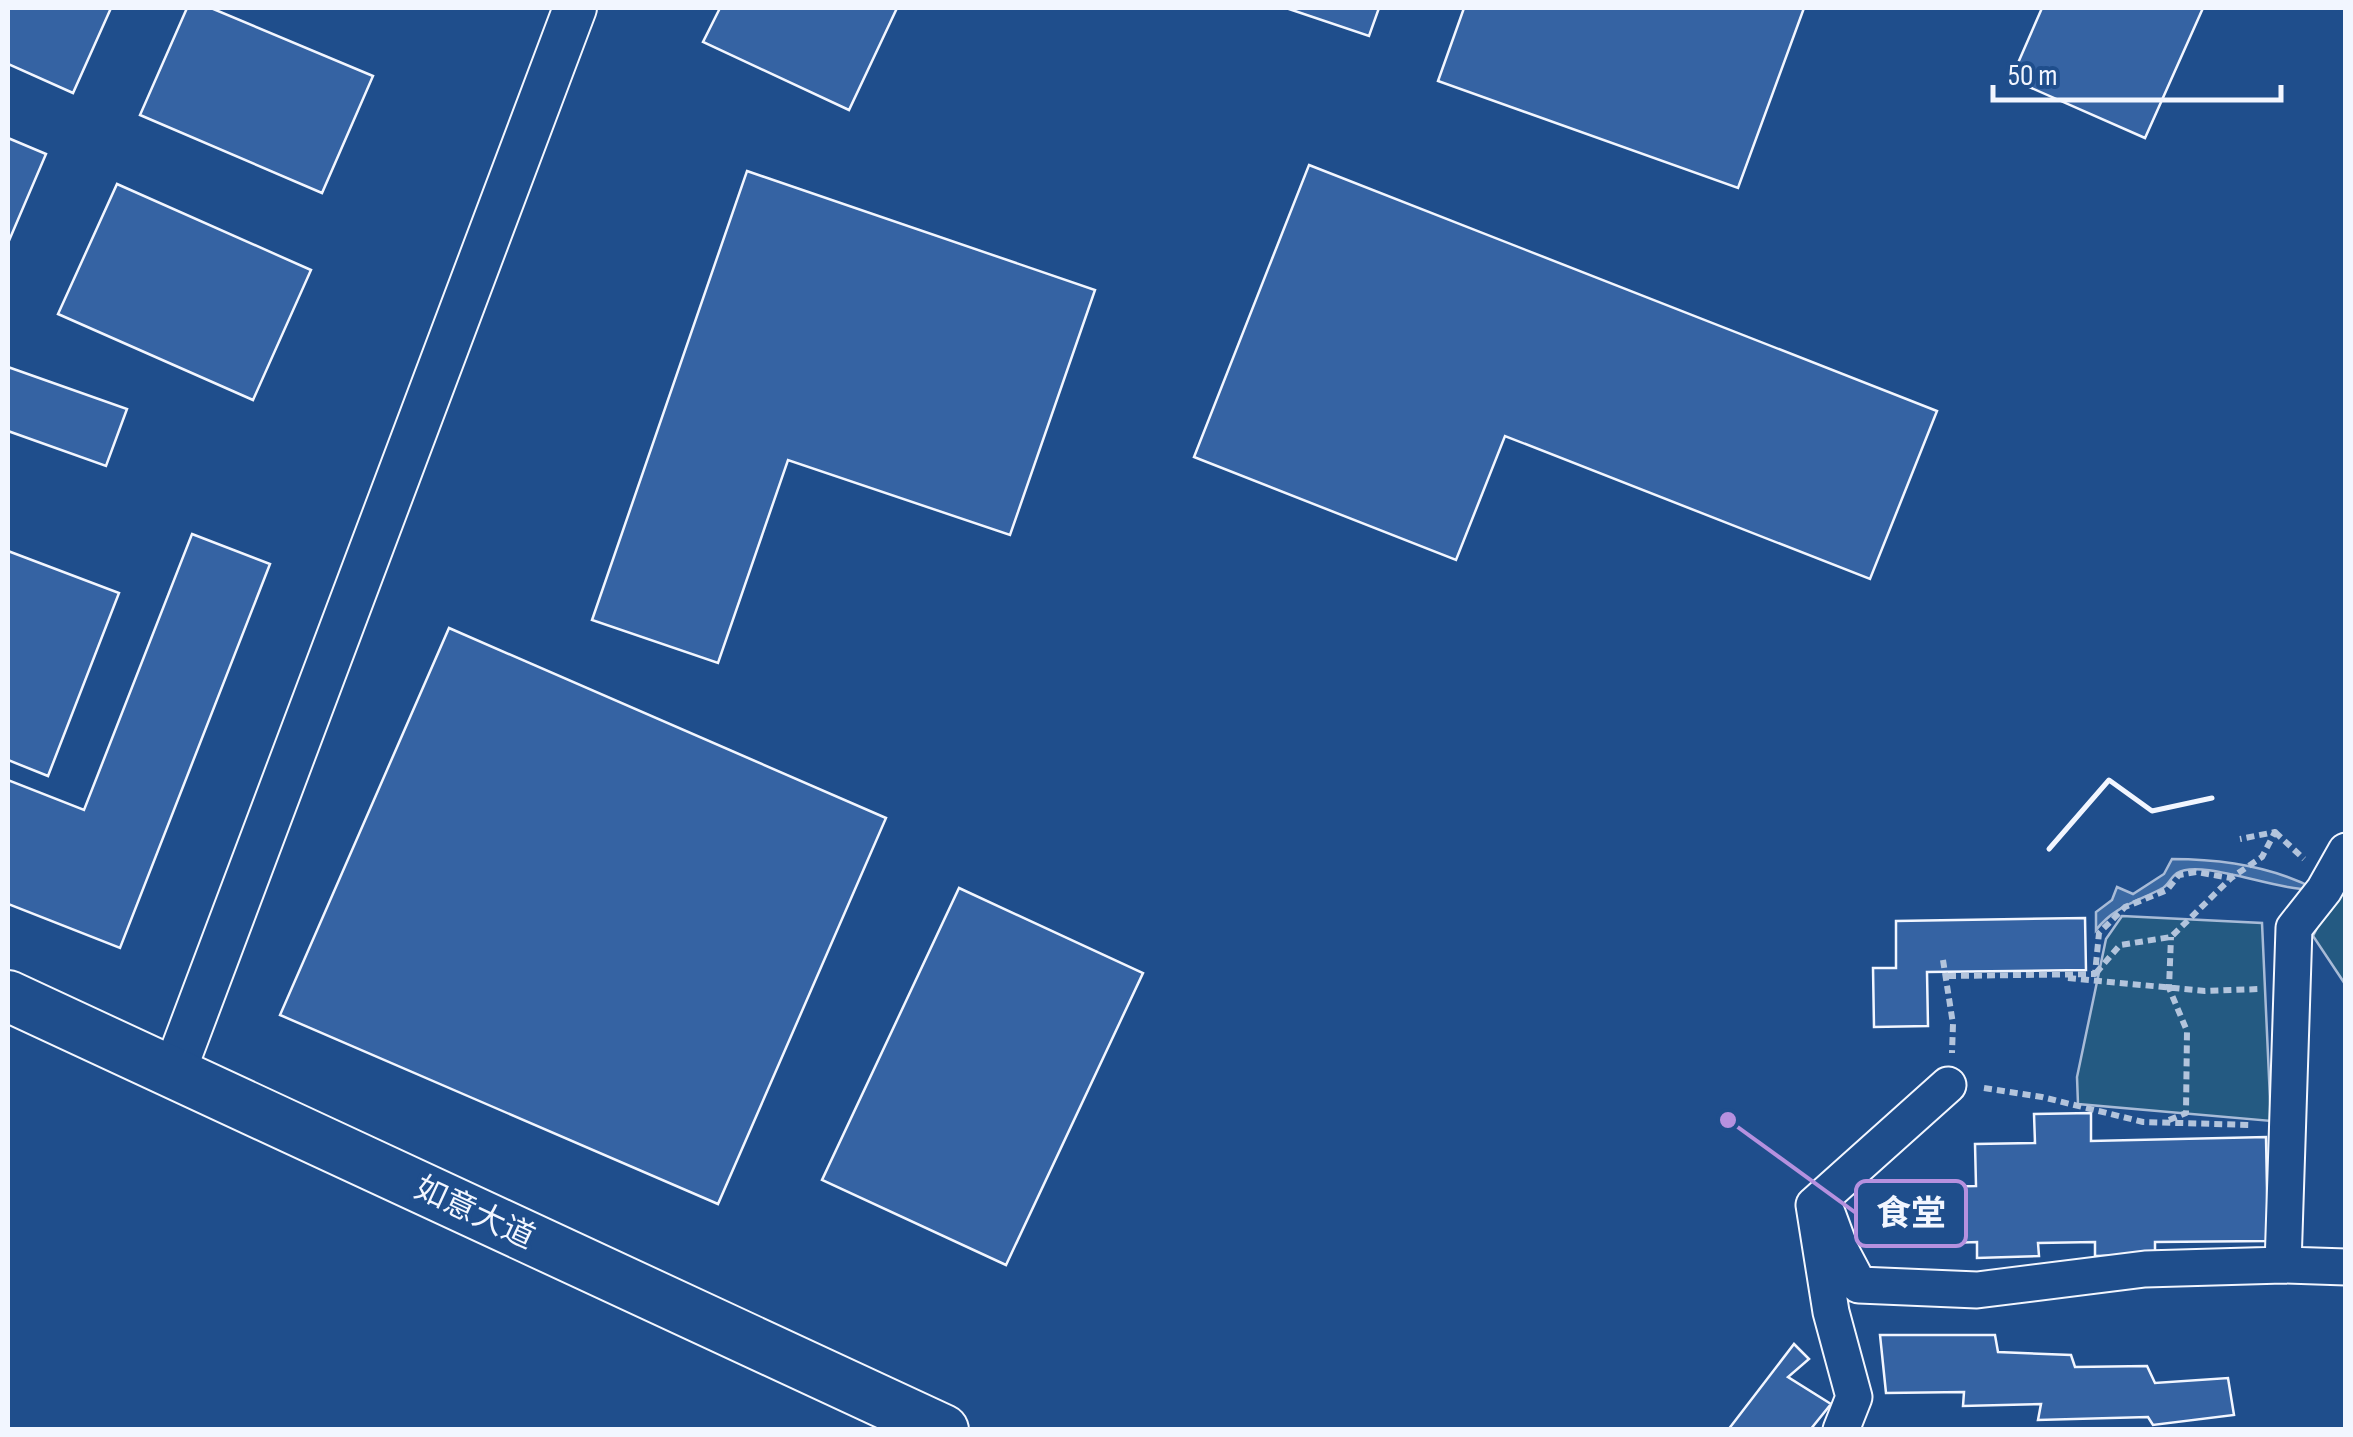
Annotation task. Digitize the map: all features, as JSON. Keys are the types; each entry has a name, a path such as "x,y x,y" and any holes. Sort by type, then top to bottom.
{"main road":[{"name":"如意大道","path":"8,996 943,1430"}],"street":[{"path":"174,1072 575,8"},
{"path":"2283,1265 2294,928 2324,890 2346,851"},
{"path":"1814,1205 1948,1085"},
{"path":"1814,1205 1827,1213 1841,1252 1859,1285 1978,1290 2145,1269 2346,1267"},
{"path":"1814,1205 1831,1312 1854,1397 1842,1430"}],"path":[{"path":"1948,976 2095,974 2120,945 2171,936 2232,878 2262,856 2275,832 2240,839"},
{"path":"2095,974 2099,934 2125,907 2167,890 2179,875 2196,872 2232,878"},
{"path":"2164,1122 2186,1113 2187,1031 2168,988 2171,936"},
{"path":"1943,960 1948,976 1953,1042 1948,1085 1998,1089 2143,1122 2270,1126"},
{"path":"2032,974 2205,991 2292,988"}],"shaded area":[{"path":"2172,859 2246,866 2315,889 2189,870 2177,873 2163,888 2118,910 2096,930 2096,912 2112,900 2117,887 2133,894 2164,874"},
{"path":"2345,872 2345,984 2313,936"},
{"path":"2122,916 2262,923 2271,1121 2078,1104 2077,1077 2106,939"}],"building":[{"path":"8,8 111,8 73,93 8,64"},
{"path":"187,8 211,8 373,76 322,193 140,115"},
{"path":"720,8 897,8 849,110 703,42"},
{"path":"1286,8 1379,8 1369,36"},
{"path":"1464,8 1804,8 1738,188 1438,81"},
{"path":"2042,8 2203,8 2145,138 2011,79"},
{"path":"8,138 46,154 8,243"},
{"path":"1309,165 1937,411 1870,579 1505,436 1456,560 1194,457"},
{"path":"747,171 1095,290 1010,535 788,460 718,663 592,620"},
{"path":"117,184 311,270 253,400 58,314"},
{"path":"8,367 127,409 106,466 8,431"},
{"path":"192,534 270,564 120,948 8,904 8,780 84,810"},
{"path":"8,551 119,593 48,776 8,760"},
{"path":"449,628 886,818 718,1204 280,1015"},
{"path":"959,888 1143,973 1006,1265 822,1180"},
{"path":"2085,918 2086,970 1927,972 1928,1026 1874,1027 1873,968 1896,968 1896,921"},
{"path":"2091,1113 2091,1141 2266,1137 2268,1241 2155,1242 2155,1255 2095,1256 2095,1242 2038,1243 2039,1256 1977,1258 1977,1242 1922,1244 1921,1187 1976,1186 1975,1144 2035,1143 2034,1114"},
{"path":"1880,1335 1995,1335 1998,1352 2071,1355 2075,1367 2147,1366 2155,1383 2228,1378 2234,1415 2153,1425 2148,1417 2038,1420 2041,1404 1963,1406 1964,1392 1886,1393"},
{"path":"1794,1344 1809,1359 1788,1377 1831,1404 1810,1430 1728,1430"}],"wall":[{"path":"2049,849 2109,780 2152,811 2212,798"}],"place":[{"name":"食堂","path":"1728,1120"}]}
